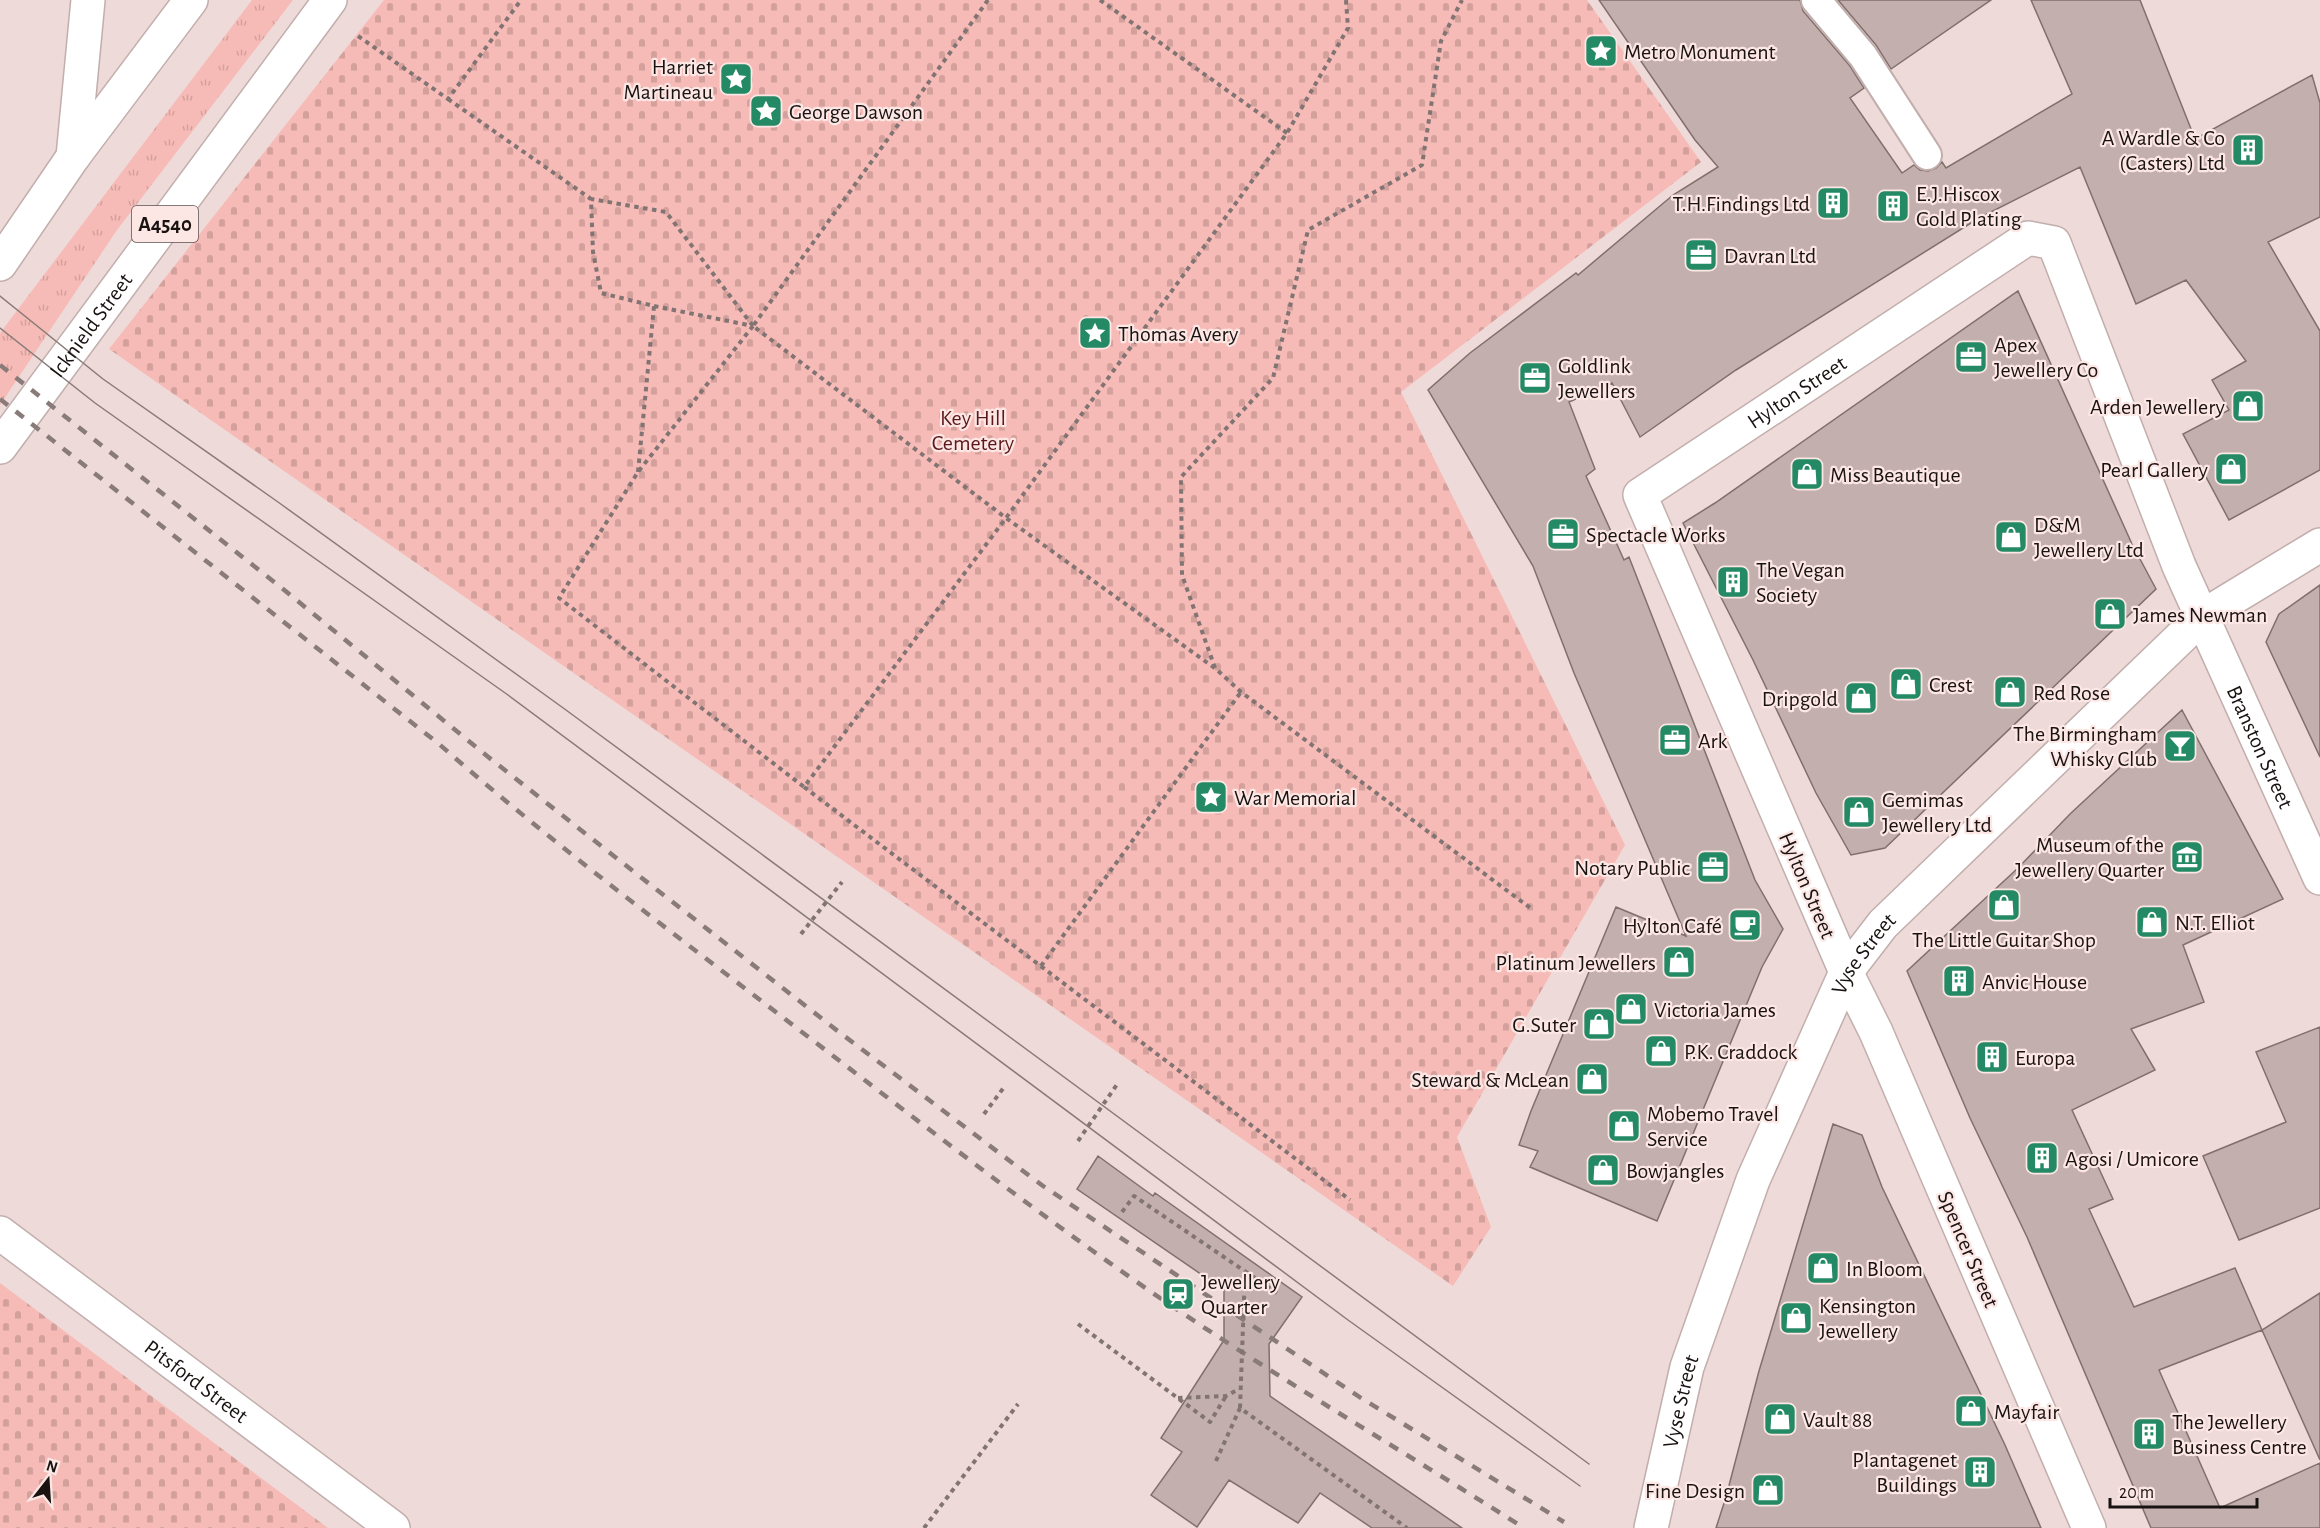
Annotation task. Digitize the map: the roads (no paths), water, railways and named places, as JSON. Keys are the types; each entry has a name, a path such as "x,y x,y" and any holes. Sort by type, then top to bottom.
{"main road":[{"path":"73,157 88,0"},
{"path":"0,264 73,157 191,0"},
{"name":"Icknield Street","path":"0,447 330,0"},
{"name":"Hylton Street","path":"1846,972 1640,495 2028,238 2054,243 2179,566 2203,616"},
{"name":"Vyse Street","path":"1651,1528 1688,1367 1754,1180 1846,972 1884,924 2203,616 2320,545"},
{"name":"Branston Street","path":"2203,616 2320,878"},
{"name":"Spencer Street","path":"1846,972 1876,1032 2089,1528"},
{"name":"Pitsford Street","path":"0,1233 393,1528"}],"lane":[{"path":"1816,0 1863,56 1927,155"}],"tram line":[{"path":"0,296 103,379 566,710 1589,1464"},
{"path":"0,328 95,403 508,695 1348,1320 1580,1486"}],"railway":[{"path":"0,365 638,875 839,1032 1043,1186 1361,1398 1564,1522"},
{"path":"0,399 439,744 616,890 1022,1200 1205,1328 1524,1528"}],"place":[{"name":"Metro Monument","path":"1601,51"},
{"name":"Harriet Martineau","path":"736,79"},
{"name":"George Dawson","path":"766,111"},
{"name":"A Wardle & Co (Casters) Ltd","path":"2248,150"},
{"name":"T.H.Findings Ltd","path":"1833,203"},
{"name":"E.J.Hiscox Gold Plating","path":"1893,206"},
{"name":"Davran Ltd","path":"1701,255"},
{"name":"Thomas Avery","path":"1095,333"},
{"name":"Apex Jewellery Co","path":"1971,357"},
{"name":"Goldlink Jewellers","path":"1535,378"},
{"name":"Arden Jewellery","path":"2248,406"},
{"name":"Pearl Gallery","path":"2231,469"},
{"name":"Miss Beautique","path":"1807,474"},
{"name":"Spectacle Works","path":"1563,534"},
{"name":"D&M Jewellery Ltd","path":"2011,537"},
{"name":"The Vegan Society","path":"1733,582"},
{"name":"James Newman","path":"2110,614"},
{"name":"Crest","path":"1906,684"},
{"name":"Red Rose","path":"2010,692"},
{"name":"Dripgold","path":"1861,698"},
{"name":"Ark","path":"1675,740"},
{"name":"The Birmingham Whisky Club","path":"2180,746"},
{"name":"War Memorial","path":"1211,797"},
{"name":"Gemimas Jewellery Ltd","path":"1859,812"},
{"name":"Museum of the Jewellery Quarter","path":"2187,857"},
{"name":"Notary Public","path":"1713,867"},
{"name":"The Little Guitar Shop","path":"2004,905"},
{"name":"N.T. Elliot","path":"2152,922"},
{"name":"Hylton Café","path":"1745,925"},
{"name":"Platinum Jewellers","path":"1679,962"},
{"name":"Anvic House","path":"1959,981"},
{"name":"Victoria James","path":"1631,1009"},
{"name":"G.Suter","path":"1599,1024"},
{"name":"P.K. Craddock","path":"1661,1051"},
{"name":"Europa","path":"1992,1057"},
{"name":"Steward & McLean","path":"1592,1079"},
{"name":"Mobemo Travel Service","path":"1624,1126"},
{"name":"Agosi / Umicore","path":"2042,1158"},
{"name":"Bowjangles","path":"1603,1170"},
{"name":"In Bloom","path":"1823,1268"},
{"name":"Jewellery Quarter","path":"1178,1294"},
{"name":"Kensington Jewellery","path":"1796,1318"},
{"name":"Mayfair","path":"1971,1411"},
{"name":"Vault 88","path":"1780,1419"},
{"name":"The Jewellery Business Centre","path":"2149,1434"},
{"name":"Plantagenet Buildings","path":"1980,1472"},
{"name":"Fine Design","path":"1768,1490"}],"park label":[{"name":"Key Hill Cemetery","path":"973,430"}]}
